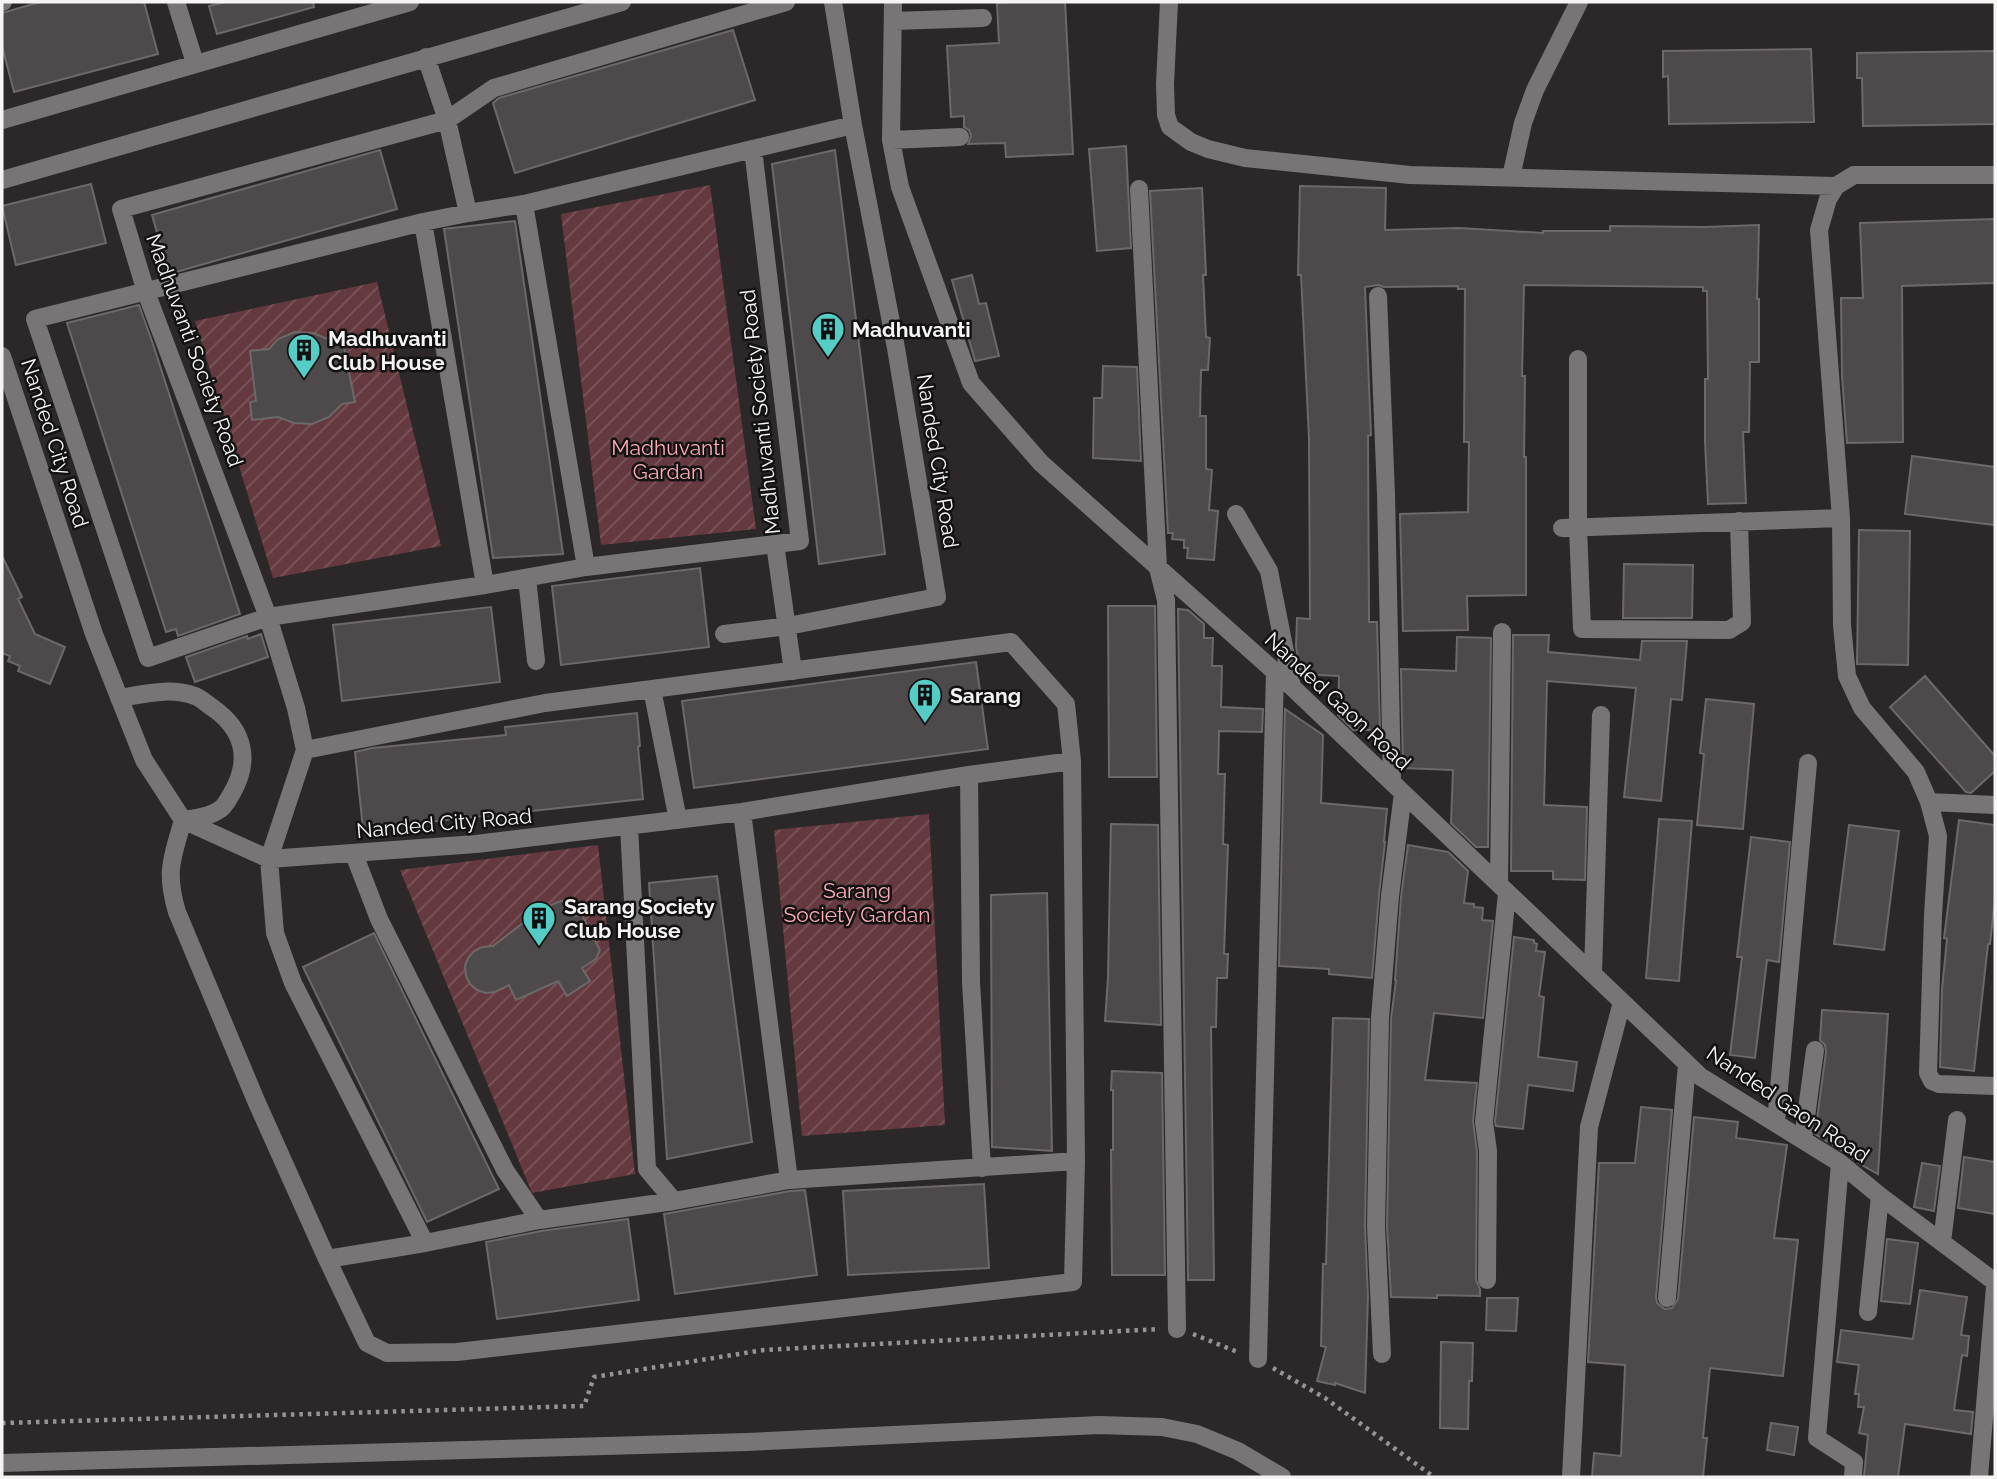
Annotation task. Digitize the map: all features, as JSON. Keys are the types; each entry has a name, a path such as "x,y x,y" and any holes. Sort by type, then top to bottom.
{"street":[{"path":"176,2 195,63"},
{"path":"2,120 386,5 410,2"},
{"path":"2,180 622,2"},
{"path":"447,120 494,88 786,2"},
{"name":"Nanded City Road","path":"788,626 937,597 896,348 853,125 833,2"},
{"name":"Nanded Gaon Road","path":"893,2 891,140 900,187 971,383 1041,464 1275,671 1701,1077 1840,1163 1995,1282"},
{"path":"1169,2 1166,115 1170,127 1191,142 1208,149 1245,158 1410,175 1836,186"},
{"path":"1511,177 1523,123 1535,90 1579,2"},
{"path":"893,21 983,18"},
{"path":"426,57 447,120 468,213"},
{"name":"Madhuvanti Society Road","path":"447,120 121,209 146,292 268,617 586,567 800,541 753,149"},
{"path":"425,1243 293,983 275,933 269,859 305,750 296,708 268,617 148,658 35,319 423,222 524,204 853,125"},
{"path":"891,140 960,137"},
{"path":"1995,175 1854,175 1836,186 1828,199 1819,230 1841,518 1842,625 1847,676 1862,708 1916,772 1929,802 1938,836 1928,1073 1932,1081 1939,1084 1995,1086"},
{"path":"1139,189 1158,568 1166,600 1177,1329"},
{"path":"524,204 586,567"},
{"path":"423,222 485,585"},
{"path":"1378,296 1397,788 1380,1018 1376,1226 1382,1354"},
{"name":"Nanded City Road","path":"2,356 94,634 144,760 183,820 269,859 476,845 742,812 1072,761"},
{"path":"1578,359 1570,527 1582,629 1729,630 1742,622 1740,521"},
{"path":"2,401 11,385"},
{"path":"1237,514 1269,571 1292,687"},
{"path":"1570,527 1841,518"},
{"path":"775,544 793,671"},
{"path":"527,578 536,661"},
{"path":"724,635 788,626"},
{"path":"1487,1280 1488,1150 1484,1122 1503,888 1502,632"},
{"path":"120,698 166,690 197,696 225,717 237,735 244,760 241,777 221,809 202,818 183,820 170,864 170,888 177,912 257,1103 366,1343 387,1353 457,1352 1073,1282 1076,1161 1072,761 1066,704 1010,642 545,703 305,750"},
{"path":"1258,1359 1275,671"},
{"path":"652,689 678,820"},
{"path":"1593,974 1601,715"},
{"path":"1776,1122 1808,764"},
{"path":"970,775 971,982 982,1168"},
{"path":"1929,802 1995,805"},
{"path":"742,812 789,1180"},
{"path":"629,826 647,1169 674,1201"},
{"path":"354,854 379,919 505,1170 539,1220"},
{"path":"1571,1477 1590,1127 1622,1002"},
{"path":"1803,1139 1815,1050"},
{"path":"1667,1298 1687,1064"},
{"path":"1942,1242 1957,1120"},
{"path":"327,1259 539,1220 674,1201 789,1180 1076,1161"},
{"path":"1840,1163 1816,1438 1854,1462 1853,1477"},
{"path":"1868,1312 1880,1196"},
{"path":"1979,1477 1995,1287"},
{"path":"2,1463 747,1442 1099,1425 1162,1427 1197,1434 1238,1451 1282,1477"}],"path":[{"path":"2,1423 584,1406 594,1377 764,1350 1177,1329 1258,1359 1325,1398 1434,1477"}],"green space":[{"name":"Madhuvanti Gardan","path":"710,185 756,529 601,545 561,214"},
{"path":"377,282 441,546 273,578 195,321"},
{"name":"Sarang Society Gardan","path":"929,814 945,1125 802,1136 774,830"},
{"path":"598,845 635,1174 532,1193 400,870"}],"building":[{"path":"40,2 144,2 158,54 14,92 2,46 2,13"},
{"path":"226,2 313,2 314,7 217,34 209,6"},
{"path":"1065,2 1073,154 1006,157 1005,143 968,144 971,136 969,130 964,127 964,116 951,117 947,46 999,43 997,3"},
{"path":"733,30 755,100 515,173 493,103 499,98"},
{"path":"1811,49 1814,122 1669,124 1668,76 1663,77 1663,51"},
{"path":"1995,51 1995,124 1863,126 1862,78 1857,78 1857,53"},
{"path":"1126,146 1131,248 1097,251 1089,149"},
{"path":"380,150 397,209 169,274 152,215"},
{"name":"Madhuvanti","path":"835,150 885,554 819,564 772,164"},
{"path":"91,184 106,243 16,265 2,206"},
{"path":"1300,186 1386,188 1385,230 1459,228 1543,233 1610,231 1610,226 1759,225 1759,362 1750,362 1749,432 1743,432 1746,503 1708,504 1705,441 1705,379 1708,379 1707,291 1703,291 1703,287 1524,285 1522,376 1525,376 1526,595 1467,596 1468,630 1403,631 1400,514 1468,512 1469,442 1464,442 1465,289 1458,289 1458,286 1365,287 1371,435 1368,436 1369,622 1377,622 1380,730 1353,730 1338,715 1339,676 1301,674 1296,647 1297,618 1310,619 1309,438 1301,275 1298,275"},
{"path":"1202,188 1206,337 1210,338 1208,370 1201,370 1200,416 1206,416 1206,469 1212,470 1209,510 1218,511 1214,560 1187,558 1188,548 1184,548 1184,540 1172,539 1173,533 1168,533 1150,191"},
{"path":"1995,219 1995,283 1902,286 1903,442 1847,443 1842,376 1841,298 1863,298 1860,223"},
{"path":"515,221 563,554 493,558 444,229"},
{"path":"972,275 979,304 986,303 999,356 975,361 952,280"},
{"path":"139,305 240,614 178,636 176,629 166,632 67,323"},
{"name":"Madhuvanti Club House","path":"295,332 313,333 330,340 342,337 355,402 342,404 329,417 312,424 294,423 278,417 252,420 250,402 256,401 250,351 269,349 278,339"},
{"path":"1103,366 1137,367 1141,461 1093,458 1094,398 1102,398"},
{"path":"1912,456 1995,467 1995,525 1905,514"},
{"path":"1859,530 1910,531 1908,665 1857,664"},
{"path":"2,556 22,597 18,599 35,634 65,647 50,684 18,671 20,666 8,661 10,656 2,653"},
{"path":"1624,564 1693,565 1692,618 1623,618"},
{"path":"700,568 709,647 561,665 552,586"},
{"path":"1108,606 1155,606 1157,777 1109,777"},
{"path":"491,607 500,682 342,701 333,625"},
{"path":"1178,609 1188,610 1204,624 1204,638 1213,638 1212,666 1222,666 1221,707 1263,709 1262,732 1219,731 1218,774 1225,774 1223,844 1228,845 1224,954 1228,954 1227,978 1217,978 1216,1027 1211,1027 1214,1280 1188,1280"},
{"path":"261,634 268,657 195,682 186,657 247,636 248,639"},
{"path":"1513,635 1549,635 1548,652 1640,660 1642,641 1687,641 1682,700 1671,699 1661,801 1624,797 1636,688 1547,681 1544,805 1587,807 1585,880 1553,879 1553,871 1511,871"},
{"path":"1457,637 1491,638 1488,847 1476,847 1451,823 1453,770 1403,768 1401,669 1456,671"},
{"name":"Sarang","path":"976,662 988,749 694,788 682,701"},
{"path":"1925,676 1995,756 1995,771 1971,793 1966,792 1890,707"},
{"path":"1706,699 1754,704 1743,829 1697,825 1704,754 1700,753"},
{"path":"1285,709 1323,735 1321,803 1387,809 1372,978 1329,974 1329,969 1279,966"},
{"path":"637,713 643,799 363,829 355,752 506,735 505,727"},
{"path":"1659,819 1692,821 1679,981 1646,978"},
{"path":"1959,820 1995,825 1995,898 1974,1071 1940,1067 1942,989 1947,939 1944,938"},
{"path":"1111,824 1158,825 1161,1025 1105,1021"},
{"path":"1849,825 1899,831 1884,950 1834,944"},
{"path":"1751,837 1790,842 1779,962 1767,960 1755,1058 1730,1055 1742,957 1737,957"},
{"path":"1408,845 1448,852 1468,871 1464,903 1483,908 1482,920 1493,921 1483,1018 1434,1013 1425,1080 1477,1083 1473,1121 1477,1152 1476,1280 1480,1296 1391,1297 1387,1226 1391,1019"},
{"path":"717,876 752,1142 667,1159 649,883"},
{"path":"1047,893 1052,1151 992,1147 991,895"},
{"name":"Sarang Society Club House","path":"570,899 574,916 582,915 600,950 596,959 582,968 590,981 567,996 558,981 516,1000 509,985 486,993 470,984 465,966 474,951 493,946 540,910"},
{"path":"374,933 499,1189 427,1222 303,967"},
{"path":"1514,937 1534,940 1537,944 1536,951 1545,952 1539,996 1544,997 1538,1057 1577,1062 1573,1091 1528,1085 1523,1129 1496,1126 1495,1122"},
{"path":"1822,1010 1888,1014 1878,1174 1815,1134 1826,1052 1825,1045 1820,1040"},
{"path":"1333,1018 1369,1019 1365,1393 1335,1383 1317,1381 1326,1347 1321,1346"},
{"path":"1112,1071 1162,1073 1165,1275 1112,1275"},
{"path":"1641,1107 1672,1110 1656,1297 1657,1303 1665,1309 1672,1308 1678,1299 1694,1117 1738,1122 1736,1138 1787,1145 1774,1238 1798,1240 1783,1376 1710,1368 1703,1438 1707,1438 1703,1477 1592,1477 1594,1453 1621,1456 1625,1365 1588,1362 1599,1163 1635,1163"},
{"path":"1964,1157 1995,1162 1995,1214 1958,1208"},
{"path":"1922,1163 1940,1166 1934,1211 1914,1207"},
{"path":"984,1184 989,1268 848,1275 843,1191"},
{"path":"805,1190 817,1275 675,1294 664,1214"},
{"path":"628,1219 639,1300 497,1319 486,1242"},
{"path":"1887,1239 1918,1243 1910,1304 1881,1301"},
{"path":"1920,1290 1967,1297 1961,1335 1969,1336 1967,1356 1962,1355 1954,1410 1973,1412 1971,1434 1905,1424 1898,1477 1864,1477 1868,1435 1859,1433 1864,1407 1858,1407 1859,1394 1855,1394 1859,1365 1837,1362 1841,1330 1913,1339"},
{"path":"1487,1298 1518,1298 1516,1331 1486,1330"},
{"path":"1441,1342 1473,1343 1468,1429 1440,1428"},
{"path":"1771,1423 1798,1427 1794,1455 1767,1450"}],"place":[{"name":"Madhuvanti","path":"828,359"},
{"name":"Madhuvanti Club House","path":"304,380"},
{"name":"Sarang","path":"925,725"},
{"name":"Sarang Society Club House","path":"539,948"}]}
